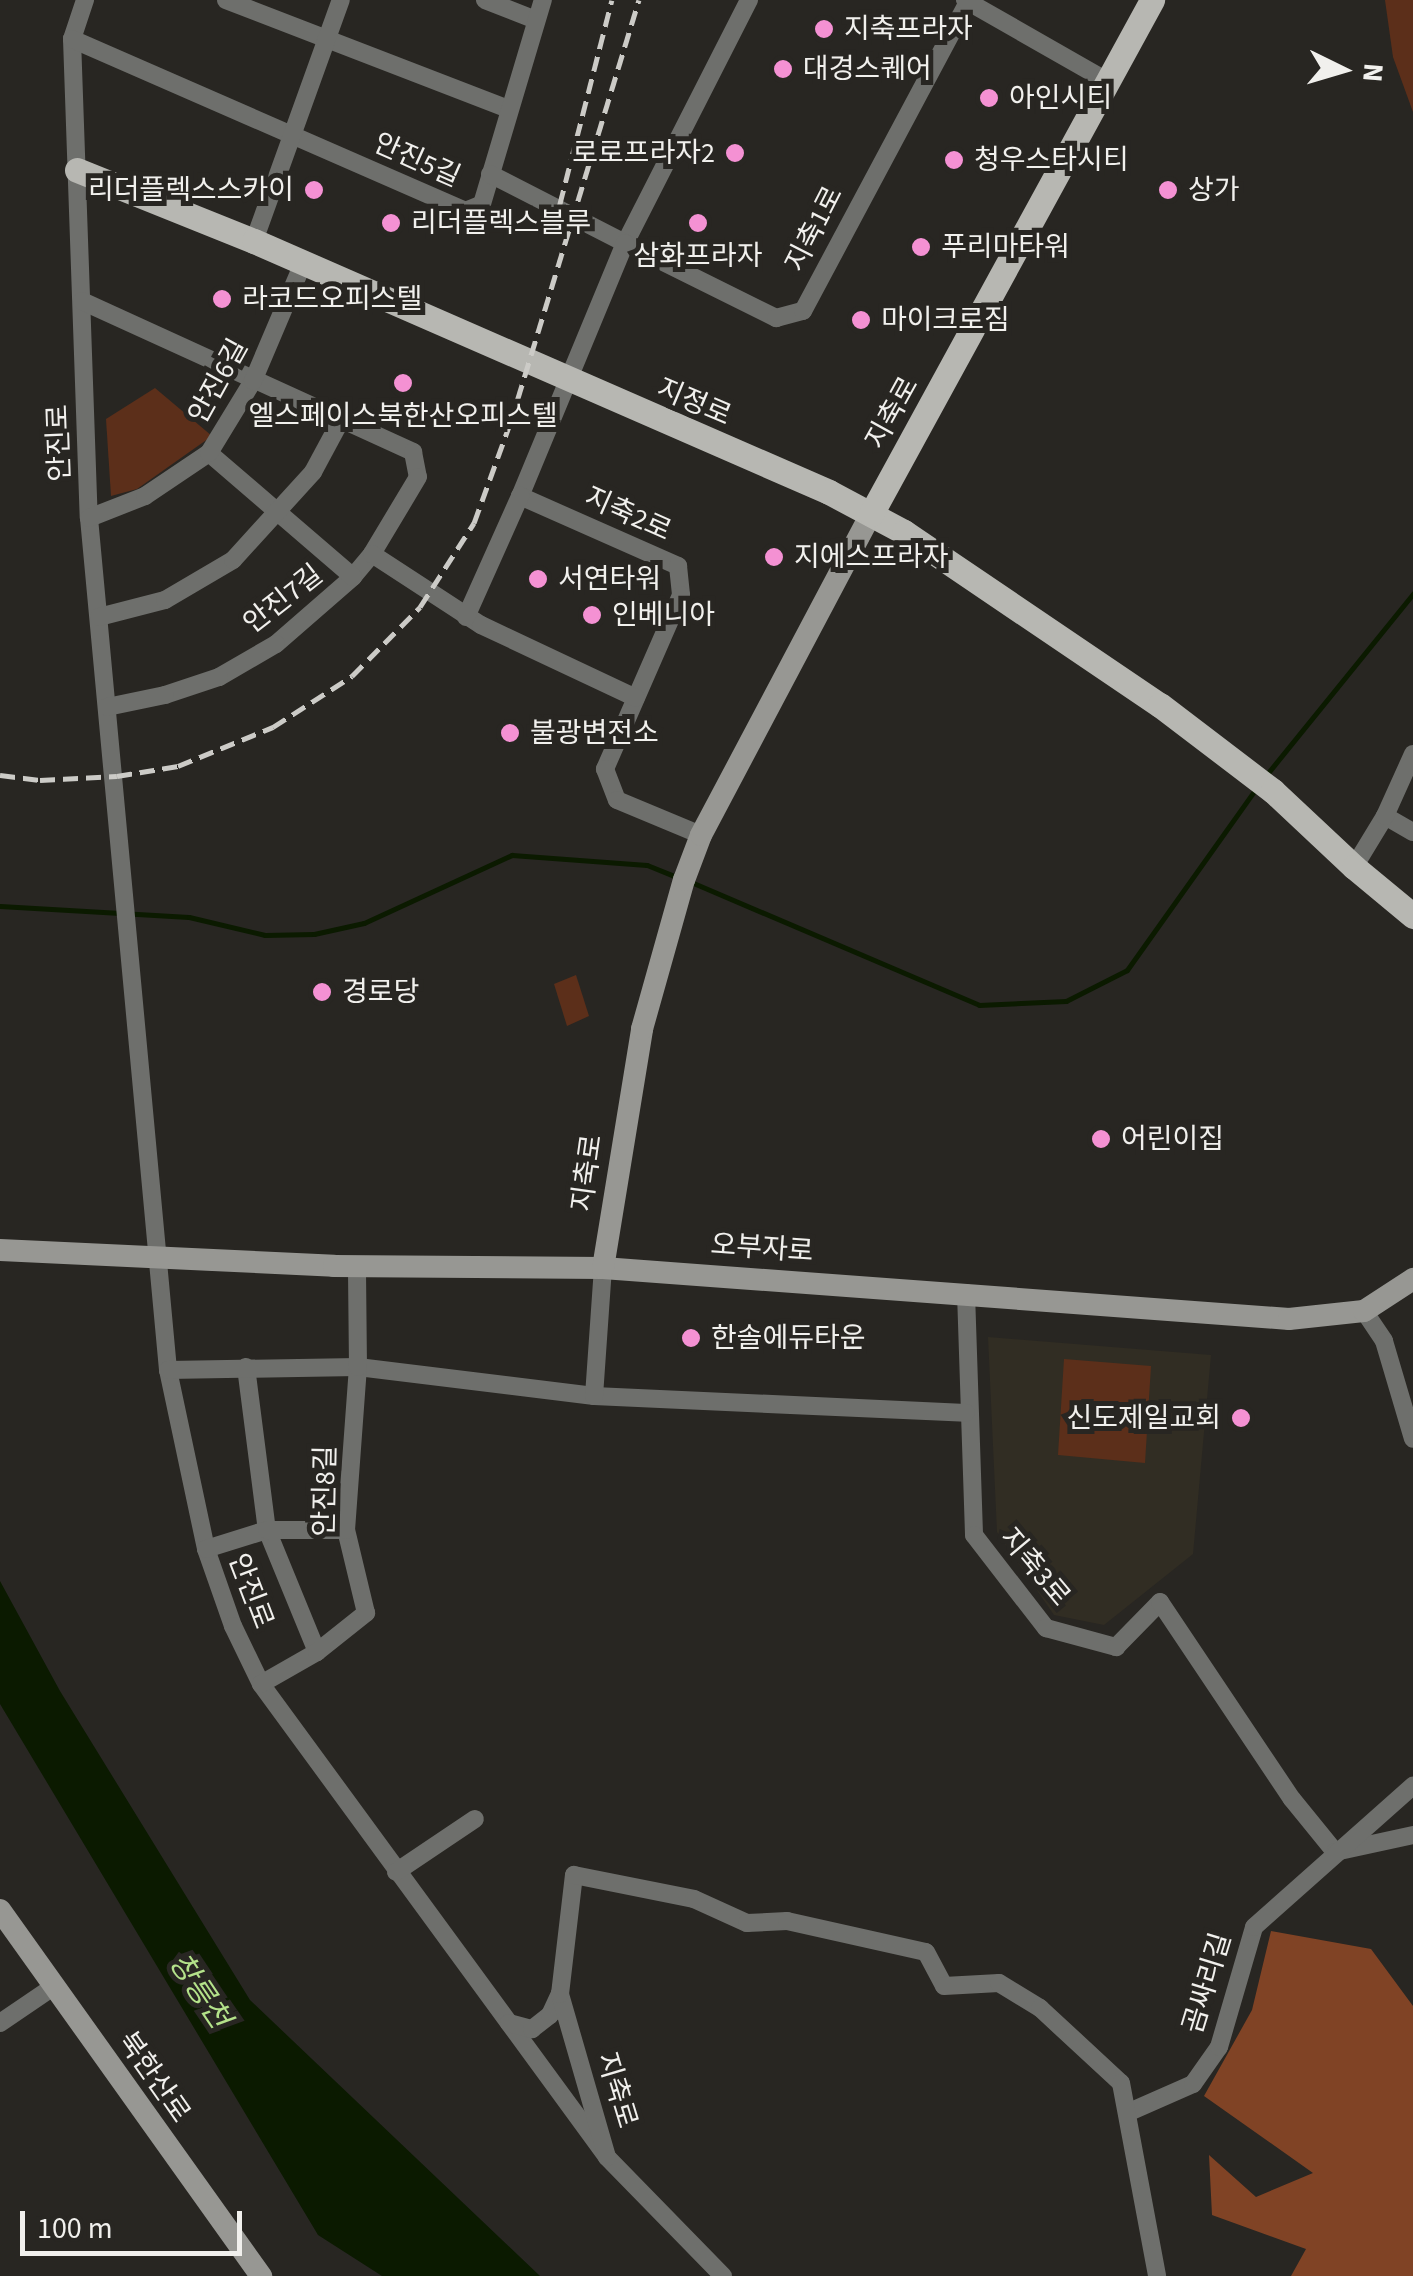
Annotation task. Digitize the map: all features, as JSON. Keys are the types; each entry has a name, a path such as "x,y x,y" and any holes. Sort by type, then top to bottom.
{"main road":[{"name":"지축로","path":"603,1268 642,1029 692,858 871,514 1152,0"},
{"name":"지정로","path":"78,170 254,241 871,514 1138,689 1273,791 1354,868"},
{"path":"1354,868 1413,916"},
{"name":"오부자로","path":"0,1250 357,1266 603,1268 1290,1318 1364,1311 1413,1279"},
{"name":"북한산로","path":"0,1910 260,2276"}],"street":[{"name":"안진로","path":"85,0 72,39 89,518 168,1370 206,1549 233,1626 261,1684 606,2158"},
{"path":"226,0 509,109"},
{"path":"254,241 341,0"},
{"path":"484,0 536,20"},
{"name":"안진5길","path":"72,39 464,211 482,204 543,0"},
{"path":"466,617 570,382 625,243 749,0"},
{"path":"968,1 1109,82"},
{"name":"지축1로","path":"490,174 776,318 803,311 968,1"},
{"name":"안진6길","path":"89,518 144,496 209,452 253,380 303,263"},
{"path":"82,301 342,420 313,472 233,560 165,600 98,618"},
{"name":"안진7길","path":"108,707 166,696 219,677 276,644 353,577 372,554 418,477 414,452 342,420"},
{"path":"209,452 353,577"},
{"name":"지축2로","path":"520,496 678,566 681,595 605,770 617,800 702,835"},
{"path":"372,554 466,617 636,698"},
{"path":"1354,868 1385,816 1413,754"},
{"path":"1385,816 1413,832"},
{"name":"안진8길","path":"261,1684 317,1652 366,1612 346,1530 358,1367 357,1266"},
{"name":"지축로","path":"594,1396 603,1268"},
{"name":"지축3로","path":"966,1292 966,1413 974,1536 1046,1628 1116,1647 1160,1602 1292,1799 1335,1852"},
{"path":"1364,1311 1384,1341 1413,1439"},
{"path":"168,1370 358,1367 594,1396 966,1413"},
{"name":"안진8길","path":"246,1368 267,1530 317,1652"},
{"path":"206,1549 267,1530 346,1530"},
{"name":"곰싸리길","path":"1127,2113 1193,2084 1219,2047 1254,1927 1413,1786"},
{"path":"396,1872 475,1819"},
{"path":"1335,1852 1413,1835"},
{"name":"지축로","path":"714,2273 606,2158 560,1994 574,1875 694,1899 747,1924 786,1921 926,1952 944,1986 999,1983 1040,2008 1122,2083 1127,2113"},
{"path":"0,2023 53,1987"},
{"path":"509,2023 532,2029 550,2015 560,1994"},
{"path":"1127,2113 1156,2276"}],"shaded area":[{"path":"1385,0 1413,0 1413,112 1393,57"},
{"path":"155,388 212,436 137,489 111,496 106,419"},
{"path":"576,975 589,1016 567,1026 554,984"},
{"path":"988,1337 1211,1355 1193,1554 1104,1625 1054,1615 997,1532"},
{"path":"1064,1359 1151,1366 1145,1463 1058,1455"},
{"path":"1271,1931 1371,1949 1413,2006 1413,2276 1291,2276 1306,2249 1212,2215 1209,2155 1256,2197 1313,2173 1204,2096 1252,2010"}],"water":[{"name":"창릉천","path":"0,1581 60,1691 250,2000 540,2276 382,2276 318,2235 0,1704"}],"waterway":[{"path":"1267,774 1413,594"},
{"path":"691,882 979,1005 1066,1001 1127,970 1257,787"},
{"path":"0,906 189,917 265,935 314,934 364,923 512,855 647,865 676,877"}],"railway":[{"path":"554,227 612,0"},
{"path":"0,775 40,780 117,776 178,766 273,727 352,676 420,607 474,523 511,421 639,0"}],"place":[{"name":"지축프라자","path":"824,29"},
{"name":"대경스퀘어","path":"783,69"},
{"name":"아인시티","path":"989,98"},
{"name":"로로프라자2","path":"735,153"},
{"name":"청우스타시티","path":"954,160"},
{"name":"리더플렉스스카이","path":"314,190"},
{"name":"상가","path":"1168,190"},
{"name":"리더플렉스블루","path":"391,223"},
{"name":"삼화프라자","path":"698,223"},
{"name":"푸리마타워","path":"921,247"},
{"name":"라코드오피스텔","path":"222,299"},
{"name":"마이크로짐","path":"861,320"},
{"name":"엘스페이스북한산오피스텔","path":"403,383"},
{"name":"지에스프라자","path":"774,557"},
{"name":"서연타워","path":"538,579"},
{"name":"인베니아","path":"592,615"},
{"name":"불광변전소","path":"510,733"},
{"name":"경로당","path":"322,992"},
{"name":"어린이집","path":"1101,1139"},
{"name":"한솔에듀타운","path":"691,1338"},
{"name":"신도제일교회","path":"1241,1418"}]}
